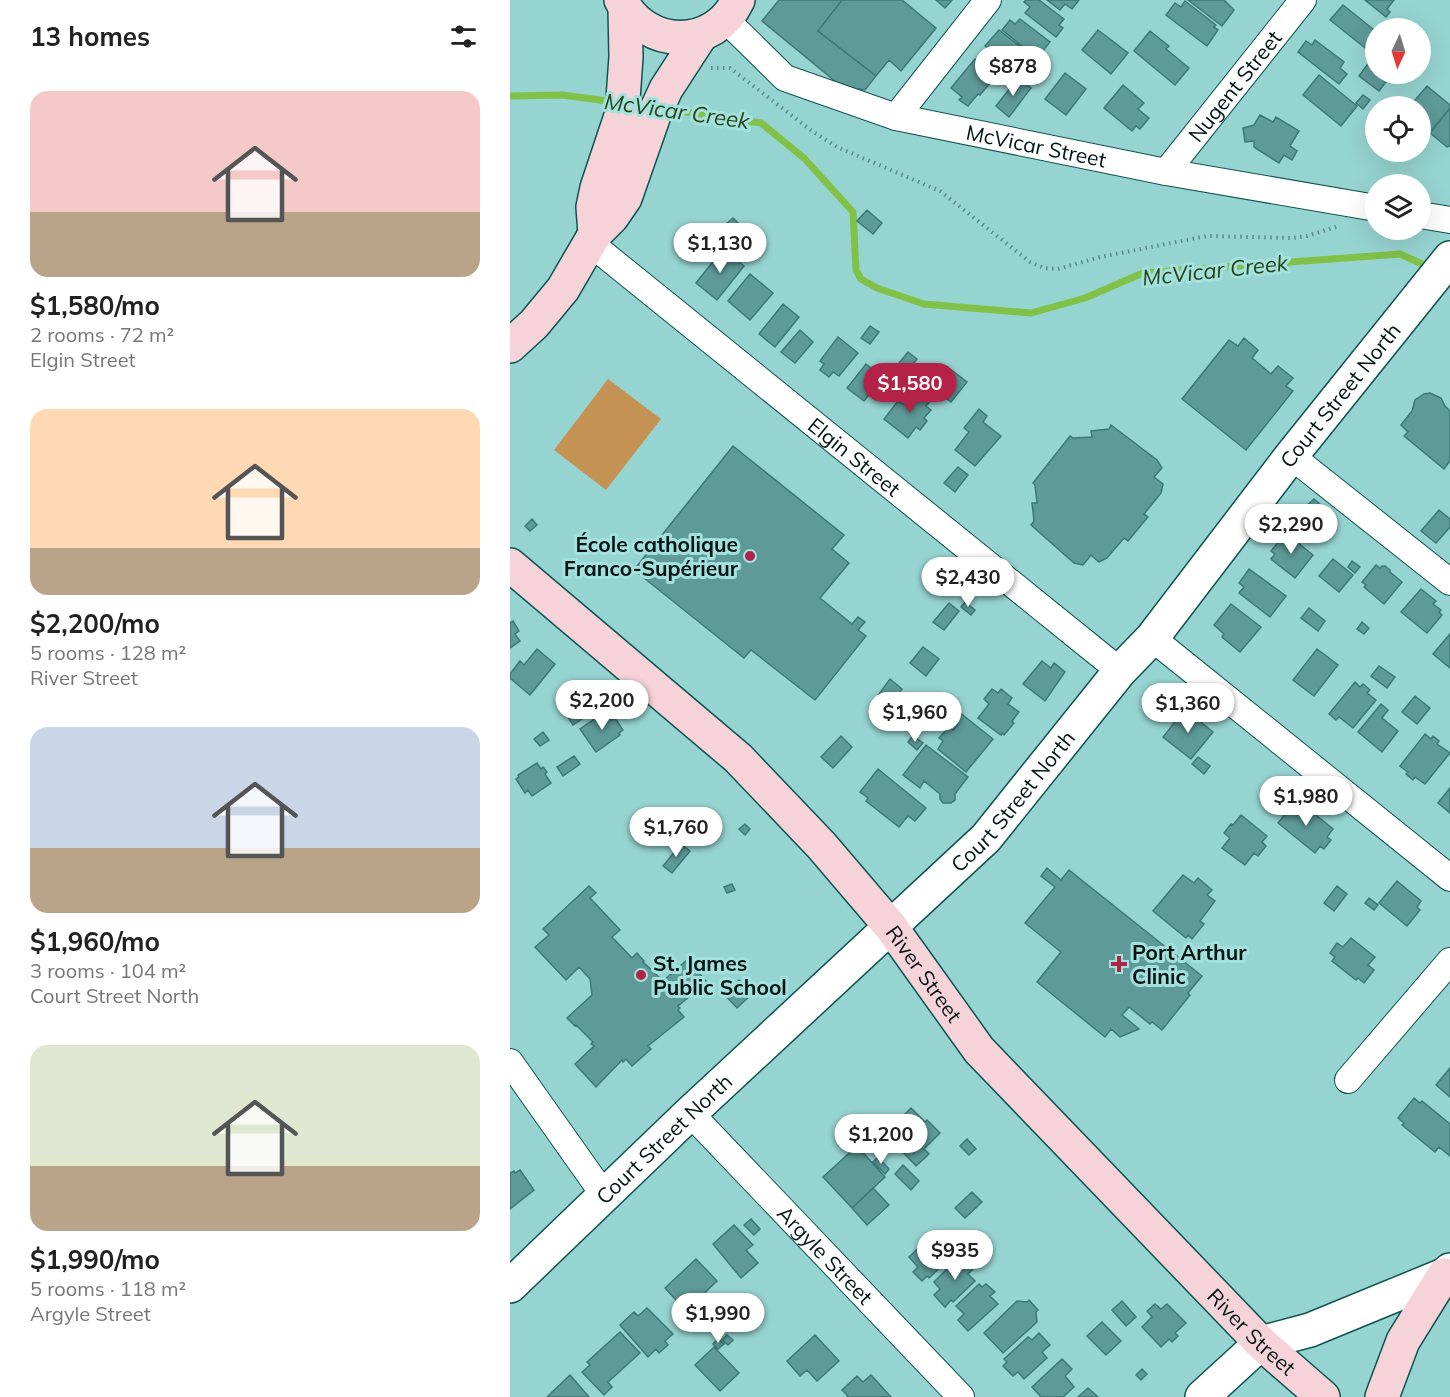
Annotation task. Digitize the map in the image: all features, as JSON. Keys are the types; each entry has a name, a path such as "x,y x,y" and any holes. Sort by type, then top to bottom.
{"main road":[{"path":"623,4 640,24 658,34 687,38 728,12"},
{"path":"510,346 534,324 563,289 592,238 612,217 611,193 625,77 623,4"},
{"path":"611,193 672,78 728,12"},
{"name":"River Street","path":"510,565 738,758 821,845 891,927 979,1050 1262,1343 1323,1397"},
{"path":"1382,1397 1403,1341 1447,1273"}],"street":[{"path":"896,117 988,0"},
{"name":"Nugent Street","path":"1166,172 1303,0"},
{"name":"McVicar Street","path":"728,12 785,78 896,117 1166,172 1365,206"},
{"path":"1431,217 1450,220"},
{"name":"Elgin Street","path":"592,238 1120,671"},
{"name":"Court Street North","path":"510,1286 690,1113 986,838 1120,671 1152,638 1291,456 1450,258"},
{"path":"1291,456 1450,582"},
{"path":"1152,638 1450,878"},
{"path":"1348,1080 1450,961"},
{"path":"510,1062 604,1195"},
{"name":"Argyle Street","path":"690,1113 961,1397"},
{"path":"1202,1397 1262,1343 1310,1330 1447,1273"}],"path":[{"path":"672,78 730,68 812,131 837,147 940,190 1030,262 1044,268 1058,268 1100,257 1207,236 1292,238 1307,236 1346,224"}],"shaded area":[{"path":"608,379 661,419 606,490 554,450"}],"building":[{"path":"779,0 842,0 818,31 876,76 865,90 841,86 762,21"},
{"path":"842,0 902,0 936,28 901,71 889,60 876,76 818,31"},
{"path":"936,0 952,0 945,8"},
{"path":"1039,0 1064,19 1059,25 1063,28 1056,37 1025,13 1030,7 1024,2"},
{"path":"1047,0 1079,0 1072,9 1065,4 1060,10"},
{"path":"1188,0 1224,0 1234,10 1222,26"},
{"path":"1365,0 1394,0 1387,9 1390,12 1386,17"},
{"path":"1185,1 1216,25 1214,27 1218,30 1207,46 1166,15 1175,3 1181,7"},
{"path":"1343,5 1365,23 1365,48 1330,20"},
{"path":"1020,19 1050,42 1037,58 1002,30 1010,20 1015,24"},
{"path":"999,30 1031,55 1026,61 1020,57 1011,68 985,46"},
{"path":"1098,30 1128,53 1111,74 1082,50"},
{"path":"1150,31 1169,46 1166,49 1189,68 1175,85 1134,51"},
{"path":"1315,40 1344,62 1340,68 1347,74 1339,84 1298,52 1306,41 1312,45"},
{"path":"975,59 988,69 991,65 999,72 968,106 959,100 962,97 951,88"},
{"path":"1365,68 1365,80 1359,76"},
{"path":"1065,73 1086,89 1066,115 1045,99"},
{"path":"1319,75 1357,106 1341,126 1303,95"},
{"path":"1018,78 1031,88 1009,117 996,106"},
{"path":"1370,84 1384,84 1379,91"},
{"path":"1123,85 1144,103 1138,109 1149,118 1140,129 1136,126 1132,131 1104,108"},
{"path":"1427,86 1450,105 1432,130 1431,96 1418,96"},
{"path":"1363,95 1365,96 1363,109 1356,103"},
{"path":"1450,108 1450,146 1447,147 1431,132"},
{"path":"1260,115 1273,122 1276,117 1299,131 1290,146 1297,151 1292,160 1284,155 1279,163 1254,147 1254,141 1245,142 1243,128 1254,125"},
{"path":"867,210 882,223 873,234 857,221"},
{"path":"733,218 739,224 729,232 724,226"},
{"path":"723,249 744,266 717,300 696,283"},
{"path":"750,274 773,293 750,320 728,301"},
{"path":"783,304 799,317 775,347 759,334"},
{"path":"870,326 879,332 870,344 861,338"},
{"path":"800,330 813,342 795,363 781,352"},
{"path":"838,337 858,353 839,376 833,372 829,377 820,370 824,364 820,361"},
{"path":"1244,338 1258,350 1252,358 1271,374 1278,366 1293,378 1286,386 1293,391 1246,450 1182,399 1229,340 1238,346"},
{"path":"908,352 917,359 899,381 890,374"},
{"path":"866,364 877,373 874,378 879,382 864,401 847,388"},
{"path":"946,366 967,382 951,402 930,386"},
{"path":"921,390 932,399 926,406 931,410 924,418 927,421 920,430 916,427 908,438 884,419 898,401 903,404 911,394 915,397"},
{"path":"1430,393 1441,398 1450,411 1450,461 1444,469 1404,436 1408,432 1401,425 1412,411 1415,400"},
{"path":"979,409 987,416 983,422 1001,436 975,466 955,450 969,432 964,428"},
{"path":"1111,425 1157,460 1162,468 1154,477 1163,484 1161,493 1144,514 1148,517 1128,541 1124,538 1107,558 1099,562 1091,555 1083,565 1074,563 1031,525 1034,521 1032,503 1037,503 1033,483 1070,436 1073,438 1092,437 1091,431 1109,429"},
{"path":"733,446 844,535 832,549 849,563 820,598 852,624 858,617 865,622 858,630 866,636 815,700 751,650 744,658 634,570"},
{"path":"958,467 968,475 955,492 944,483"},
{"path":"1314,499 1334,516 1315,539 1294,522 1301,514 1299,513"},
{"path":"1439,510 1450,519 1450,527 1436,543 1421,531"},
{"path":"532,519 537,525 530,531 525,526"},
{"path":"1286,533 1313,555 1295,578 1271,559 1275,554 1271,551"},
{"path":"1333,559 1353,575 1339,592 1319,576"},
{"path":"1352,561 1360,567 1355,573 1348,567"},
{"path":"1376,565 1380,568 1385,566 1402,582 1384,604 1364,587 1366,585 1362,582"},
{"path":"1249,569 1286,596 1270,617 1239,593 1244,587 1239,583"},
{"path":"1421,589 1436,601 1433,604 1441,610 1439,612 1442,615 1427,633 1401,612"},
{"path":"965,602 975,610 971,615 961,607"},
{"path":"949,603 959,611 944,630 933,622"},
{"path":"1231,604 1261,627 1240,652 1222,637 1224,634 1214,625"},
{"path":"1309,608 1325,621 1318,631 1301,618"},
{"path":"513,621 519,631 515,634 520,641 510,648 510,623"},
{"path":"1362,622 1369,628 1364,634 1357,629"},
{"path":"1450,634 1450,668 1433,654"},
{"path":"923,647 939,659 926,676 910,663"},
{"path":"537,649 555,664 530,695 510,678 510,674 520,661 524,665"},
{"path":"1317,649 1338,665 1314,696 1293,680"},
{"path":"1042,661 1051,668 1054,663 1065,672 1045,701 1023,684"},
{"path":"1379,666 1395,677 1387,688 1371,676"},
{"path":"890,679 902,689 888,707 876,698"},
{"path":"1355,682 1360,687 1363,684 1370,690 1367,693 1376,700 1353,728 1339,717 1336,720 1329,714"},
{"path":"584,688 598,708 573,725 560,705"},
{"path":"992,689 998,693 1001,689 1012,698 1008,704 1019,712 1012,721 1014,723 1004,735 978,718 989,704 984,699"},
{"path":"1415,696 1430,708 1417,724 1402,712"},
{"path":"1381,704 1388,710 1382,718 1398,731 1382,752 1358,732"},
{"path":"1185,709 1213,732 1191,759 1163,737"},
{"path":"606,711 612,720 615,718 623,730 619,733 620,735 596,752 580,729"},
{"path":"959,712 993,739 966,772 938,749 943,741 939,738 949,727 953,730 957,725 952,720"},
{"path":"543,732 549,740 540,746 534,739"},
{"path":"1425,734 1431,739 1433,736 1439,741 1437,744 1450,753 1425,784 1415,777 1413,780 1400,766"},
{"path":"841,736 852,747 833,768 821,757"},
{"path":"913,736 923,743 917,750 908,742"},
{"path":"926,745 968,777 951,803 943,803 940,794 924,781 920,788 903,775"},
{"path":"574,756 580,764 563,776 557,767"},
{"path":"1198,757 1210,766 1204,774 1192,764"},
{"path":"537,763 547,772 545,774 551,783 532,796 528,790 525,793 516,779 518,775"},
{"path":"878,769 926,808 915,821 908,816 899,827 866,801 868,798 860,792"},
{"path":"1450,788 1450,813 1438,803"},
{"path":"1297,800 1333,829 1327,837 1331,840 1324,849 1320,846 1315,853 1278,823"},
{"path":"1241,815 1267,836 1262,842 1266,846 1258,856 1254,853 1245,865 1222,848 1230,838 1224,833"},
{"path":"745,824 750,829 745,835 739,829"},
{"path":"681,844 690,851 672,873 663,866"},
{"name":"Port Arthur Clinic","path":"1047,868 1061,880 1069,870 1202,976 1162,1030 1152,1022 1150,1024 1129,1007 1122,1015 1139,1029 1120,1037 1111,1029 1105,1037 1037,982 1061,952 1025,923 1055,887 1041,876"},
{"path":"1183,875 1194,883 1198,878 1212,890 1207,895 1215,901 1200,921 1204,924 1192,939 1188,935 1186,938 1153,911"},
{"path":"1397,881 1421,901 1417,907 1420,910 1407,926 1379,903"},
{"path":"732,884 735,890 727,893 724,887"},
{"path":"589,886 596,893 590,898 620,930 612,937 632,958 637,953 663,981 687,960 707,982 678,1006 680,1008 678,1010 684,1017 648,1046 651,1049 632,1066 626,1059 623,1062 622,1060 596,1087 575,1064 594,1046 591,1044 593,1042 567,1018 592,995 590,979 579,967 566,980 535,947 549,935 543,929"},
{"path":"1337,886 1347,894 1334,911 1324,903"},
{"path":"1369,898 1378,905 1374,910 1365,903"},
{"path":"1351,938 1375,957 1368,965 1374,970 1364,983 1358,978 1356,980 1332,961 1335,957 1330,953 1337,943 1343,947"},
{"path":"739,980 752,994 737,1008 724,994"},
{"path":"1450,1068 1450,1097 1436,1085"},
{"path":"1414,1098 1420,1103 1422,1101 1450,1124 1450,1156 1439,1147 1435,1152 1402,1125 1404,1123 1398,1118"},
{"path":"911,1108 940,1133 924,1149 929,1154 916,1166 883,1131"},
{"path":"967,1139 976,1149 969,1155 960,1146"},
{"path":"857,1146 885,1177 852,1208 823,1177"},
{"path":"878,1157 889,1169 885,1174 873,1162"},
{"path":"903,1165 919,1181 911,1190 895,1174"},
{"path":"520,1170 534,1190 510,1209 510,1173"},
{"path":"873,1188 889,1205 867,1225 852,1208"},
{"path":"972,1192 982,1202 965,1218 955,1208"},
{"path":"751,1219 760,1229 754,1235 744,1225"},
{"path":"734,1225 753,1245 746,1250 758,1263 741,1278 713,1244"},
{"path":"932,1235 937,1239 941,1235 948,1243 944,1247 952,1256 929,1278 927,1276 922,1281 913,1272 918,1267 909,1257"},
{"path":"968,1256 977,1265 968,1274 975,1281 945,1307 934,1295 940,1289 934,1282 956,1260 959,1264"},
{"path":"696,1259 717,1281 686,1311 665,1288"},
{"path":"979,1284 982,1287 986,1284 995,1292 990,1296 998,1304 968,1331 958,1320 964,1314 956,1306"},
{"path":"1029,1300 1038,1310 1036,1312 1037,1322 1003,1353 984,1333 1017,1301 1027,1302"},
{"path":"1122,1301 1136,1317 1126,1326 1112,1310"},
{"path":"1155,1304 1161,1309 1167,1304 1186,1323 1175,1333 1178,1336 1172,1342 1169,1339 1161,1347 1142,1327 1152,1317 1147,1311"},
{"path":"647,1308 673,1334 665,1341 668,1345 659,1353 656,1349 648,1357 620,1325 634,1312 638,1316"},
{"path":"1102,1322 1121,1341 1106,1355 1087,1336"},
{"path":"620,1332 640,1353 608,1382 612,1387 604,1395 582,1372 590,1365 587,1362"},
{"path":"1039,1333 1050,1345 1042,1352 1047,1358 1024,1379 1018,1372 1013,1376 1003,1366 1007,1362 1004,1359 1028,1337 1032,1340"},
{"path":"727,1335 733,1340 728,1345 722,1340"},
{"path":"815,1335 839,1361 817,1381 807,1370 800,1376 787,1361"},
{"path":"718,1339 724,1344 718,1349 713,1344"},
{"path":"714,1347 739,1373 720,1391 695,1365"},
{"path":"1062,1359 1072,1369 1065,1376 1074,1387 1063,1397 1041,1397 1032,1387"},
{"path":"1142,1369 1147,1374 1141,1380 1136,1375"},
{"path":"570,1375 589,1397 547,1397"},
{"path":"871,1375 891,1397 847,1397 842,1390 857,1376 863,1382"},
{"path":"1088,1388 1098,1397 1078,1397"}],"waterway":[{"name":"McVicar Creek","path":"510,96 562,95 615,102"},
{"name":"McVicar Creek","path":"665,109 761,123 804,158 853,212 856,270 861,279 877,288 924,304 1031,313 1085,298 1143,273 1400,254 1431,268"}],"place":[{"name":"École catholique Franco-Supérieur","path":"750,556"},
{"name":"Port Arthur Clinic","path":"1119,964"},
{"name":"St. James Public School","path":"641,975"}]}
